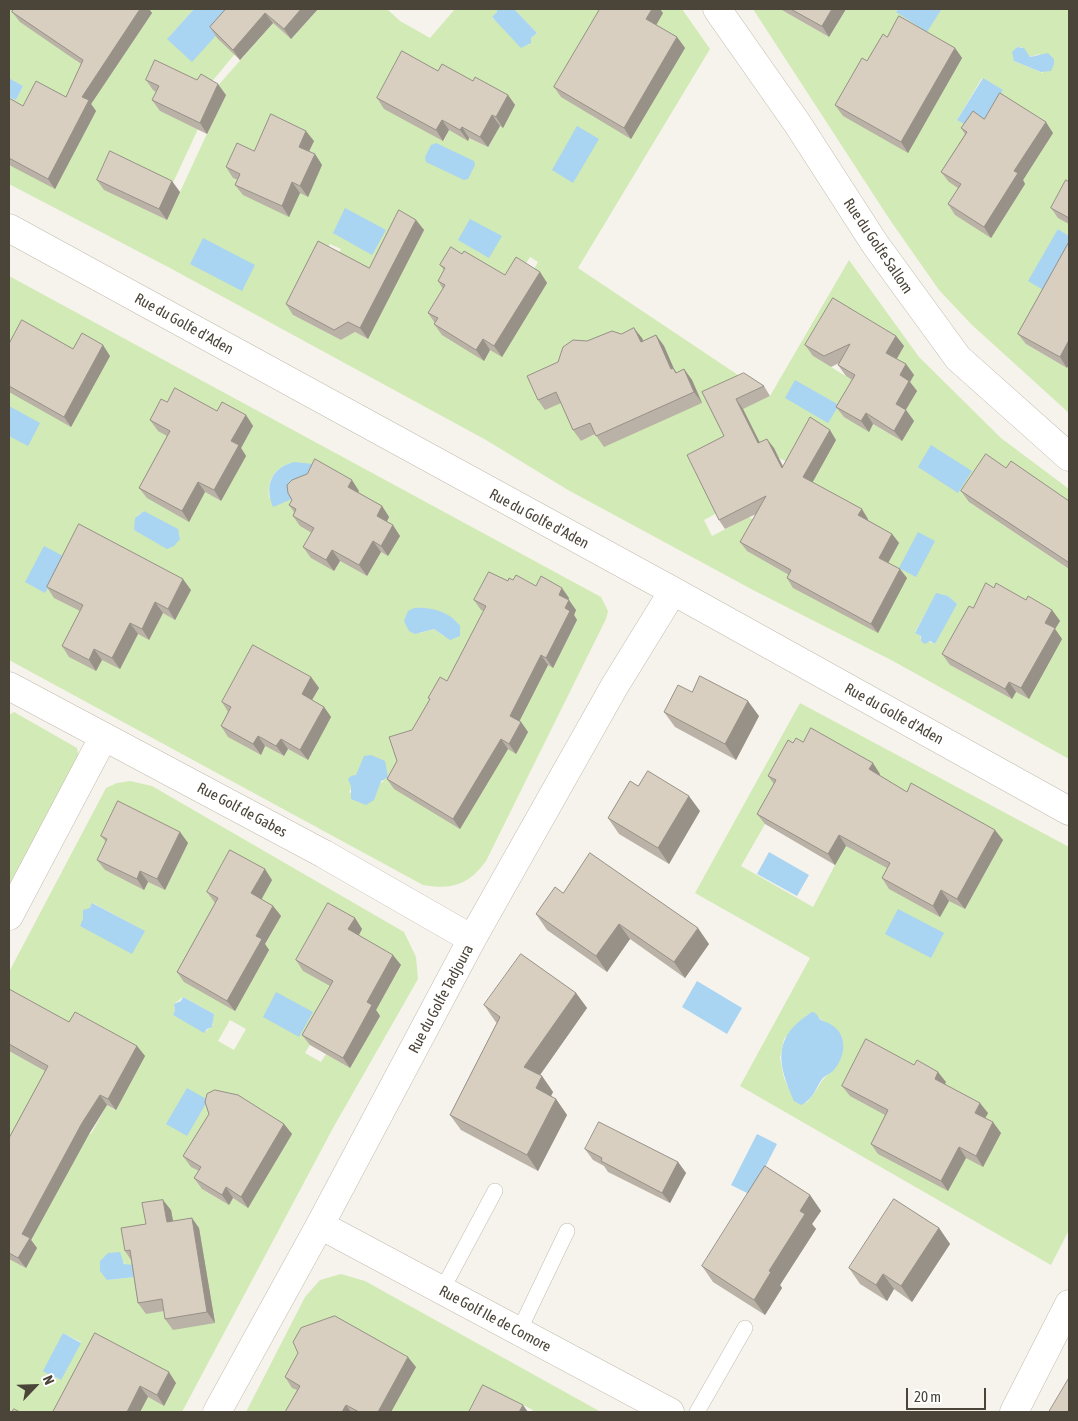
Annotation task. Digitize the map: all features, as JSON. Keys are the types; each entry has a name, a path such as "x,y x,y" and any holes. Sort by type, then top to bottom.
{"street":[{"name":"Rue du Golfe Sallom","path":"717,9 797,123 875,244 958,358 1069,457"},
{"name":"Rue du Golfe d'Aden","path":"9,228 673,591 1069,811"},
{"name":"Rue du Golfe Tadjoura","path":"217,1412 320,1225 472,939 610,695 673,591"},
{"name":"Rue Golf de Gabes","path":"9,686 103,738 324,854 472,939"},
{"path":"9,916 103,738"},
{"name":"Rue Golf Ile de Comore","path":"320,1225 670,1412"},
{"path":"1014,1412 1069,1304"}],"lane":[{"path":"442,1290 495,1191"},
{"path":"518,1331 568,1231"},
{"path":"697,1412 745,1328"}],"green space":[{"path":"9,9 29,9 87,45 76,61 106,81 152,13 146,9 194,9 167,39 240,9 234,55 204,91 154,90 167,97 160,111 198,129 171,187 105,190 167,220 225,95 215,89 273,23 291,39 318,9 387,9 400,21 430,38 455,9 497,9 492,18 529,45 530,39 537,33 514,9 614,9 654,29 657,9 682,9 710,49 578,268 750,383 718,420 770,396 849,260 919,357 1001,438 1069,489 1069,507 969,502 1069,569 1069,759 893,661 753,590 568,490 486,440 170,268 9,184 9,165 30,117 9,110 9,97 16,100 23,86 9,78","holes":["409,62 500,126 488,147 469,138 468,140 449,130 444,141","322,165 300,193 243,195 248,185","330,244 341,249 337,257 371,289 368,339 355,332 341,340 293,315","530,257 538,262 483,361 512,286","813,356 914,375 907,386 902,441 873,424 868,431 862,386","563,402 702,403 597,433 581,441","774,448 779,458 795,466 762,524 749,517 712,536 704,520 717,513","936,594 948,596 956,604 935,644 920,638 921,636 915,632","977,617 1029,699 1016,692 1012,699 950,665"]},
{"path":"753,9 780,9 829,37 846,9 898,9 896,11 941,10 939,9 1069,9 1069,236 1058,229 1045,291 1026,344 1067,368 1069,365 1069,413 972,325 939,290 890,220","holes":["1016,47 1022,47 1030,57 1039,54 1043,73 1014,61","982,78 1003,91 957,120"]},
{"path":"9,276 601,597 608,611 606,619 486,861 473,876 459,884 442,887 423,885 9,660","holes":["178,442 221,501 205,492","294,462 269,498 271,480 282,467","359,490 355,497 389,517 384,526 389,556 381,552 367,576 340,561 334,571 322,538","144,511 179,534 180,537 171,546 134,530 137,516","191,590 163,613 149,639 138,634 102,660 90,616","569,598 566,605 577,621 553,667 548,665 526,706 501,620","421,608 442,612 457,622 444,636 434,629 420,633","319,688 309,705 308,760 288,749 284,756 265,746 261,755 228,736","356,776 385,781 349,793"]},
{"path":"800,703 1069,847 1069,1230 1051,1265 740,1086 810,958 695,893","holes":["784,791 835,865 813,907 741,866","807,1015 818,1017 823,1021 832,1072 824,1079 806,1103 790,1091 784,1078 780,1058 784,1039"]},
{"path":"14,712 77,748 79,759 9,890 9,715"},
{"path":"130,781 152,786 404,932 416,957 418,979 333,1128 182,1412 140,1412 148,1397 164,1406 176,1383 78,1412 9,1412 9,1232 75,1126 91,1134 107,1105 115,1110 77,1033 9,1013 9,972 106,788 117,783","holes":["188,843 165,890 148,882 144,889 105,870","215,902 280,917 264,947 269,950 238,1004 226,908","93,903 144,931 80,926","336,914 356,940 401,966 374,1013 379,1016 350,1068 326,1054 321,1062 305,1053 325,1019 356,1001","183,997 214,1014 212,1018 213,1025 205,1032 173,1015 175,1011 174,1004","230,1020 246,1029 234,1050 218,1041","209,1177 248,1207 233,1198 229,1205 202,1189","122,1260 136,1277 107,1280","63,1333 81,1342 56,1377 49,1378"]},
{"path":"9,1051 55,1076 9,1162"},
{"path":"341,1274 365,1281 601,1412 532,1412 533,1410 517,1402 482,1412 391,1412 307,1396 298,1412 246,1412 305,1297 320,1280"}],"water":[{"path":"194,9 240,9 192,62 167,39"},
{"path":"497,9 514,9 537,33 531,38 531,43 521,48 492,17 497,12"},
{"path":"898,9 941,10 927,32 896,12"},
{"path":"1017,47 1024,48 1030,57 1048,53 1054,59 1051,71 1041,72 1014,61 1012,52"},
{"path":"9,78 23,86 16,100 9,97"},
{"path":"983,78 1003,90 985,120 968,126 957,120"},
{"path":"577,126 599,139 573,183 552,170"},
{"path":"436,143 474,161 475,165 468,179 464,180 426,162 425,157 431,145"},
{"path":"345,208 386,230 372,255 333,233"},
{"path":"470,219 502,236 489,258 458,240"},
{"path":"1058,229 1069,236 1069,250 1045,291 1028,281"},
{"path":"203,238 255,265 242,291 190,264"},
{"path":"795,380 839,405 828,423 785,398"},
{"path":"9,406 40,423 28,446 9,436"},
{"path":"931,445 972,471 958,493 918,467"},
{"path":"294,462 313,464 292,499 273,507 269,492 272,479 280,469"},
{"path":"144,511 178,529 180,539 174,546 167,549 134,530 135,518"},
{"path":"918,532 935,541 916,577 899,568"},
{"path":"44,546 65,557 45,593 25,582"},
{"path":"936,593 948,596 957,604 935,644 930,641 925,644 921,641 921,636 915,633"},
{"path":"414,608 427,608 445,613 460,626 460,636 450,640 434,629 415,634 409,631 404,621 408,611"},
{"path":"371,755 385,761 388,777 381,781 374,800 366,805 351,799 351,786 348,779 356,775 364,756"},
{"path":"769,852 809,875 797,896 757,874"},
{"path":"92,903 145,931 132,954 80,926 83,919 83,910 90,908"},
{"path":"898,909 944,933 931,958 885,934"},
{"path":"697,981 742,1008 727,1034 682,1007"},
{"path":"276,992 313,1012 299,1037 263,1017"},
{"path":"183,997 214,1014 212,1027 204,1033 173,1015 175,1011 174,1004 181,1001"},
{"path":"812,1012 821,1020 837,1029 841,1035 843,1049 842,1057 833,1071 823,1078 812,1096 801,1105 794,1101 788,1087 784,1075 782,1052 784,1041 790,1031 799,1021"},
{"path":"187,1088 208,1100 187,1136 166,1124"},
{"path":"757,1134 777,1144 751,1195 731,1185"},
{"path":"120,1252 124,1264 133,1265 136,1277 107,1280 100,1271 100,1261 108,1253"},
{"path":"63,1333 81,1343 61,1380 56,1377 52,1380 43,1371"}],"building":[{"path":"14,9 140,9 82,97 89,100 48,179 9,158 9,98 23,106 36,81 66,97 83,60 12,12"},
{"path":"226,9 301,9 284,29 265,13 233,50 210,27"},
{"path":"600,9 652,9 646,19 677,37 624,128 554,87"},
{"path":"791,9 832,9 822,26"},
{"path":"899,16 955,48 901,142 835,105 862,58 867,61 883,34 887,37"},
{"path":"402,51 438,71 442,64 473,81 475,77 508,95 496,117 492,115 480,137 462,127 460,130 442,120 436,130 377,98"},
{"path":"155,60 197,80 201,74 218,84 200,123 152,100 159,86 146,80"},
{"path":"1000,93 1046,122 1014,171 1018,173 984,227 948,204 961,184 941,172 967,132 961,128 973,111 984,119"},
{"path":"271,114 306,131 299,147 315,154 300,186 292,182 282,206 235,185 240,174 226,167 237,143 254,151"},
{"path":"110,151 172,181 159,209 97,180"},
{"path":"1066,180 1069,182 1069,218 1051,208"},
{"path":"399,210 416,220 360,328 348,322 334,330 286,304 318,241 369,268"},
{"path":"1069,242 1069,340 1060,357 1018,334"},
{"path":"451,247 462,254 464,251 505,275 516,257 540,272 494,346 483,339 476,350 434,324 438,318 428,313 445,285 438,281 445,268 440,265"},
{"path":"833,298 896,336 886,353 906,364 900,375 909,381 896,404 906,410 894,431 866,413 861,421 836,407 855,375 838,365 850,344 824,356 805,345"},
{"path":"22,320 73,349 82,333 103,345 64,417 9,386 9,344"},
{"path":"634,328 641,342 656,335 671,369 673,368 676,373 684,369 694,392 596,436 590,423 573,430 556,392 538,400 527,376 558,362 563,347 573,340 587,341 612,331 621,334"},
{"path":"744,373 764,386 736,399 758,443 767,439 782,468 810,417 830,430 803,477 862,509 858,515 892,534 879,558 900,569 871,624 787,578 791,570 740,542 766,496 719,520 687,455 724,436 702,392"},
{"path":"175,388 217,411 222,402 246,415 231,441 239,445 214,490 198,482 182,511 139,488 170,431 150,420 161,399 167,402"},
{"path":"986,454 1006,468 1011,461 1069,501 1068,562 961,491"},
{"path":"315,459 352,480 348,487 382,506 377,516 393,525 381,546 373,541 359,565 332,550 326,560 303,547 314,528 293,516 296,509 289,505 292,500 288,493 287,485 292,480 307,474"},
{"path":"79,524 183,579 168,609 155,602 142,629 130,623 112,658 94,649 89,660 62,646 83,605 47,587"},
{"path":"489,572 508,581 509,578 513,580 516,575 536,586 541,576 562,588 559,595 569,600 565,608 570,611 546,658 541,655 510,716 521,722 509,744 501,739 453,819 387,779 397,761 389,737 412,730 440,677 447,681 486,606 474,600"},
{"path":"986,583 994,588 996,583 1026,600 1028,596 1052,610 1045,623 1055,628 1021,688 1009,682 1005,689 942,654 969,606 973,608"},
{"path":"253,645 311,677 302,694 324,707 300,750 281,739 276,746 258,736 253,744 221,726 231,707 222,702"},
{"path":"700,676 748,701 725,744 664,712 678,685 692,692"},
{"path":"811,728 873,763 869,769 907,792 911,783 995,830 957,899 941,890 933,906 882,878 890,863 839,835 828,854 757,814 776,780 768,776 788,740 793,743 796,738 803,742"},
{"path":"648,771 689,796 658,848 608,818 630,781 638,786"},
{"path":"118,801 180,832 157,879 140,871 137,879 97,860 107,839 101,836"},
{"path":"230,850 265,869 251,893 273,906 256,936 262,939 227,1001 177,972 218,898 207,892"},
{"path":"590,853 698,928 674,962 619,924 596,956 536,914 555,887 563,893"},
{"path":"328,903 355,918 348,929 393,955 367,1002 372,1005 343,1058 302,1035 333,981 296,960"},
{"path":"521,954 576,993 524,1067 542,1076 536,1088 556,1099 527,1155 450,1115 500,1017 484,1005"},
{"path":"9,989 69,1022 75,1012 137,1046 108,1099 100,1095 82,1123 22,1234 30,1238 18,1258 9,1253 9,1138 48,1066 9,1044"},
{"path":"866,1039 914,1065 917,1060 938,1072 935,1079 980,1103 975,1113 993,1122 976,1156 959,1147 941,1181 871,1144 888,1110 842,1086"},
{"path":"215,1090 238,1095 284,1124 241,1197 226,1187 222,1195 194,1178 201,1167 183,1156 209,1114 205,1102 207,1094"},
{"path":"599,1122 678,1162 662,1193 601,1161 602,1158 585,1149"},
{"path":"765,1166 810,1195 800,1211 805,1214 769,1271 771,1272 754,1300 702,1266"},
{"path":"894,1199 939,1228 901,1286 883,1274 876,1285 849,1268"},
{"path":"163,1200 167,1222 192,1218 207,1312 165,1319 162,1299 138,1303 130,1250 125,1251 121,1228 146,1224 142,1203"},
{"path":"335,1316 408,1357 378,1412 359,1412 346,1405 342,1412 285,1412 300,1386 285,1377 298,1353 293,1342 301,1328"},
{"path":"95,1333 169,1372 157,1395 140,1386 127,1412 53,1412"},
{"path":"1069,1378 1069,1412 1049,1412"},
{"path":"483,1385 523,1405 519,1412 469,1412"}]}
